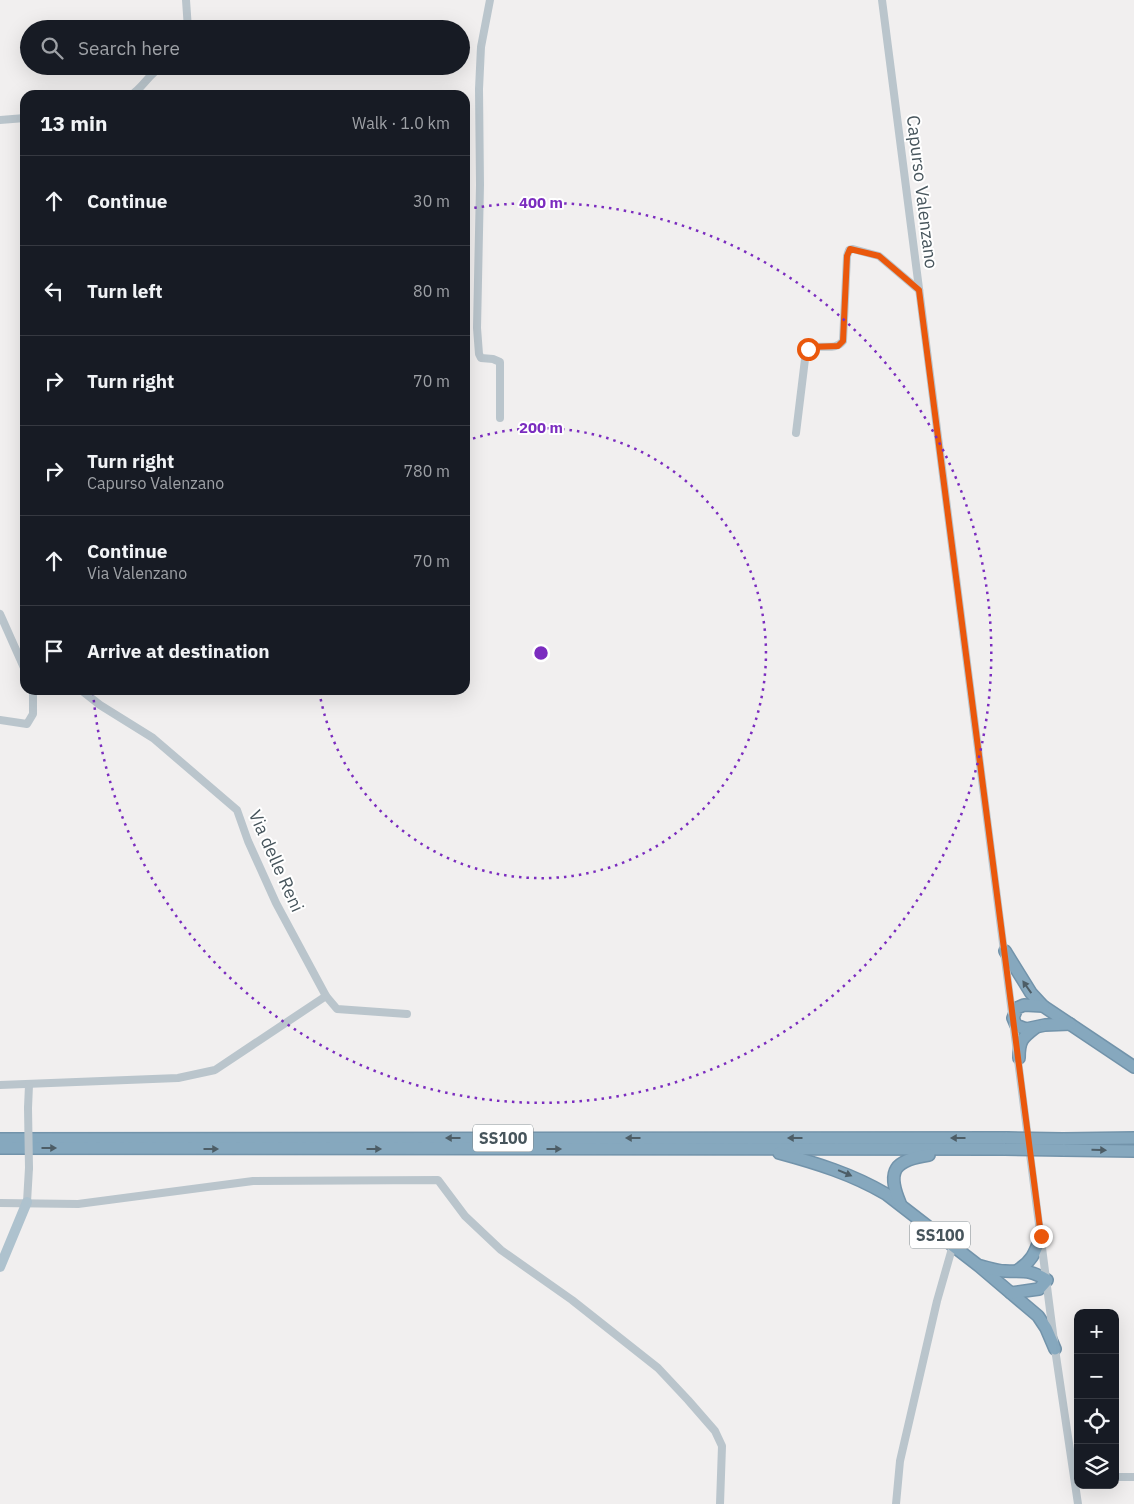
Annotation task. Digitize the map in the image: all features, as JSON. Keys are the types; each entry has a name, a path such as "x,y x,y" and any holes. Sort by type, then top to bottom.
{"highway":[{"path":"1005,951 1013,967 1031,993 1043,1006 1134,1067"},
{"path":"1043,1006 1024,1005 1017,1008 1013,1018 1016,1025 1026,1029 1045,1025 1072,1024"},
{"path":"1018,1058 1019,1045 1025,1036 1035,1028"},
{"name":"SS100","path":"1063,1144 1086,1136 1134,1134"},
{"name":"SS100","path":"1075,1139 1134,1138"},
{"name":"SS100","path":"0,1139 1006,1143 1063,1144 1134,1151"},
{"name":"SS100","path":"0,1148 979,1149 1006,1143"},
{"name":"SS100","path":"765,1149 838,1170 870,1184 953,1245 1038,1316 1046,1328 1055,1349"},
{"path":"900,1205 894,1188 893,1177 897,1166 904,1160 927,1155 979,1149"},
{"path":"1018,1270 1032,1258 1041,1236"},
{"name":"SS100","path":"979,1266 1006,1271 1018,1270 1038,1275 1047,1280"},
{"path":"1011,1293 1039,1289 1047,1280"}],"main road":[{"path":"0,1267 27,1202"}],"street":[{"path":"186,0 187,20"},
{"path":"490,0 481,47 479,89 478,328 479,354 481,358 500,362 500,418"},
{"name":"Capurso Valenzano","path":"882,0 1055,1349 1074,1465"},
{"path":"140,90 144,81 150,75"},
{"path":"0,120 20,118"},
{"path":"796,433 806,351 811,347 838,346 843,341 847,256 849,250 853,249 879,256 919,290"},
{"path":"0,614 20,661"},
{"path":"0,720 27,724 33,714 33,695"},
{"name":"Via delle Reni","path":"87,695 153,738 237,810 248,841 276,903 326,996 337,1009 407,1014"},
{"path":"0,1085 178,1078 215,1070 326,996"},
{"path":"27,1202 29,1085"},
{"path":"0,1203 78,1204 253,1181 438,1180 465,1216 501,1250 596,1318 658,1368 715,1431 722,1446 720,1504"},
{"path":"896,1504 900,1461 937,1300 953,1245"},
{"path":"1119,1477 1134,1477"},
{"name":"Capurso Valenzano","path":"1077,1489 1078,1504"}],"route":[{"path":"808,349 811,347 838,346 843,341 847,253 850,249 879,256 919,290 1041,1236"}]}
